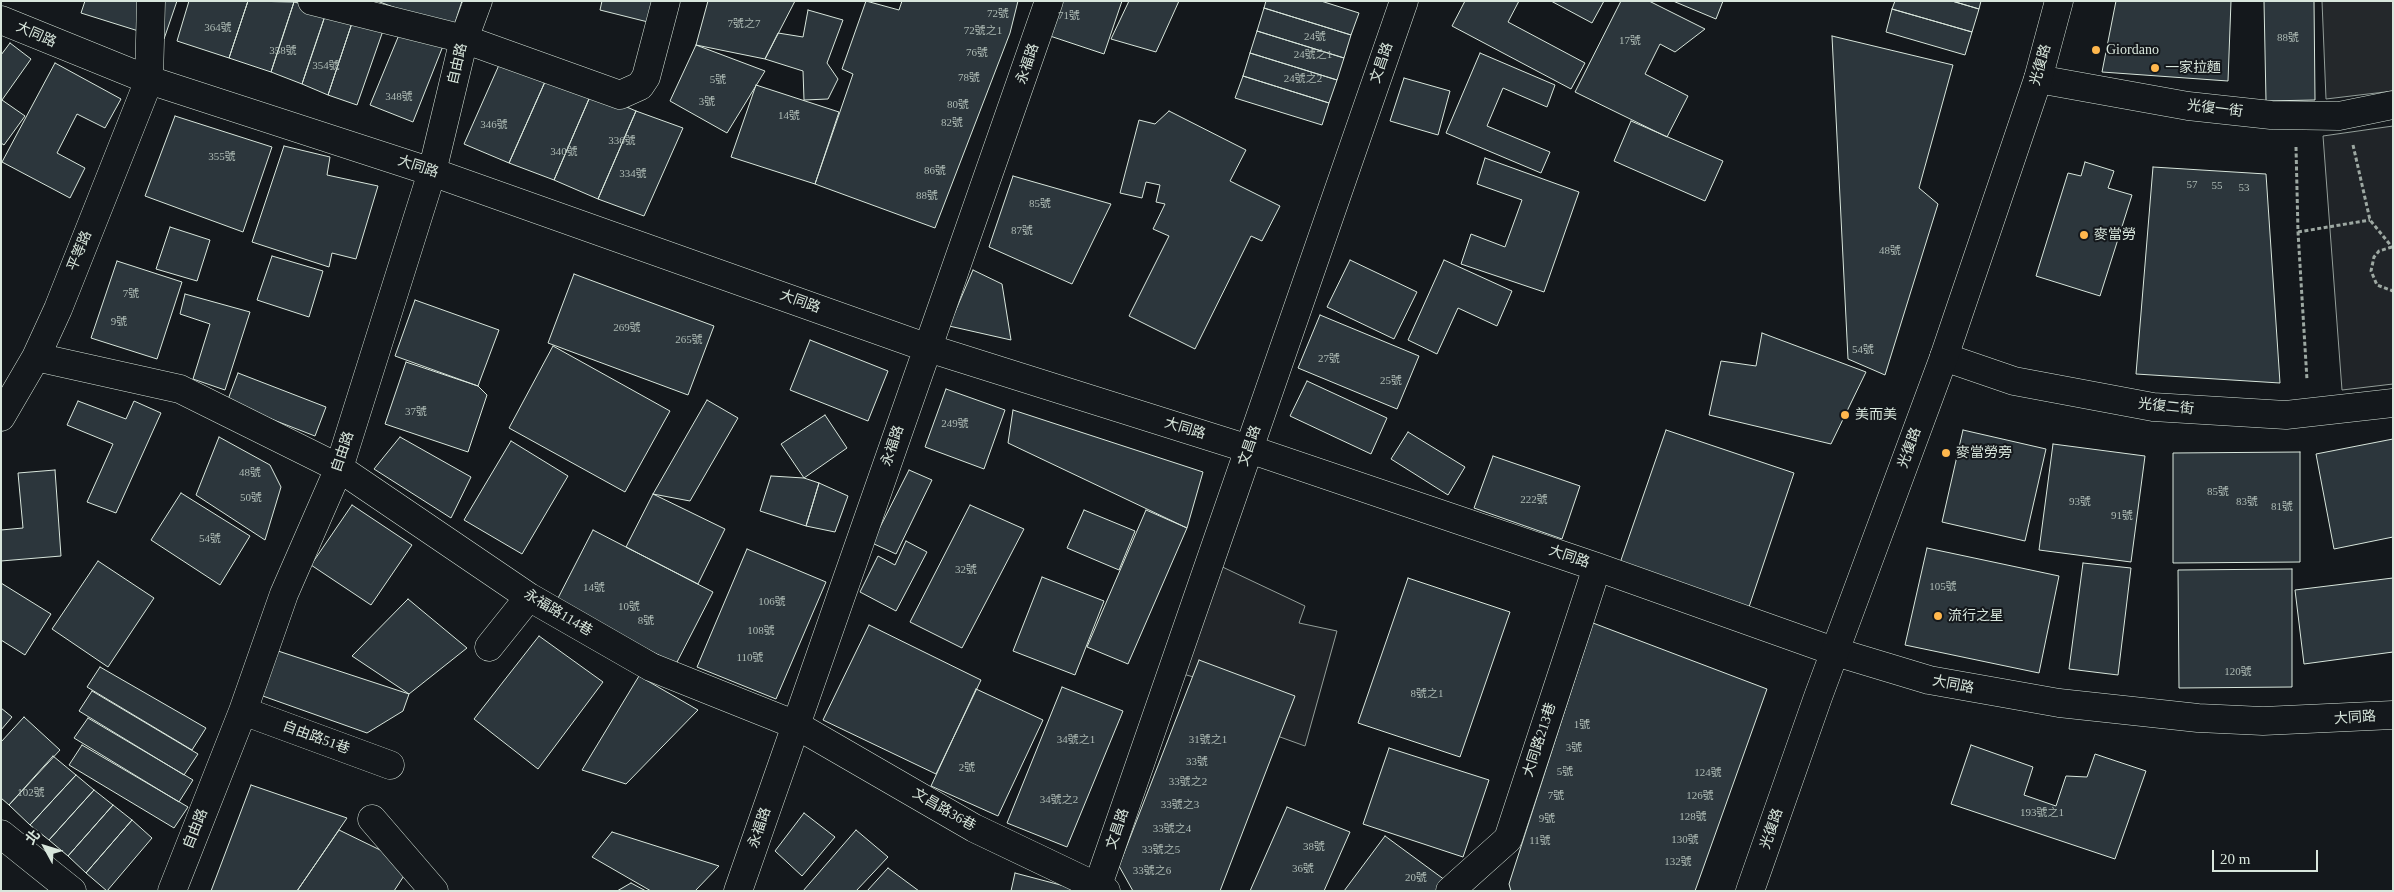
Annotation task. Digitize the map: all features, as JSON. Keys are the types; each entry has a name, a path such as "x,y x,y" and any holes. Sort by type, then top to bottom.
{"street":[{"path":"149,80 151,1"},
{"path":"312,1 464,39 620,95 640,86 646,77 666,1"},
{"name":"自由路","path":"172,891 243,711 284,594 339,468 432,172 464,39 478,1"},
{"name":"永福路","path":"738,891 1050,1"},
{"name":"文昌路","path":"1100,889 1249,449 1404,1"},
{"name":"光復路","path":"1750,891 1944,357 2038,79 2059,1"},
{"name":"大同路","path":"1,20 149,80 432,172 928,348 1249,449 1597,567 1836,652 1950,685 2086,707 2198,718 2263,722 2393,715"},
{"name":"光復一街","path":"2038,79 2188,106 2271,115 2346,115 2393,105"},
{"name":"平等路","path":"1,417 36,357 58,309 149,80"},
{"name":"永福路114巷","path":"36,357 180,389 339,468 529,597 651,668 796,725"},
{"name":"光復二街","path":"1944,357 2014,381 2153,407 2261,415 2310,413 2393,403"},
{"name":"大同路213巷","path":"1450,891 1508,839 1597,567"},
{"path":"489,647 529,597"},
{"name":"自由路51巷","path":"243,711 390,766"},
{"name":"文昌路36巷","path":"796,725 974,828 1100,889"},
{"path":"372,819 434,891"},
{"path":"1,834 72,891"}],"path":[{"path":"2295,114 2298,232 2310,413"},
{"path":"2346,115 2370,220 2393,247 2379,251 2374,257 2371,271 2377,284 2393,291"},
{"path":"2298,232 2370,220"}],"shaded area":[{"path":"2322,1 2393,1 2393,91 2326,99"},
{"path":"2393,126 2393,384 2342,390 2323,136"},
{"path":"1214,563 1305,606 1299,623 1337,631 1305,746 1269,733 1277,701 1176,672"}],"building":[{"path":"85,1 177,1 164,39 81,13"},
{"path":"189,1 248,1 229,58 177,41"},
{"path":"248,1 294,2 271,72 229,58"},
{"path":"377,1 462,1 453,29"},
{"path":"602,1 654,1 648,22 600,10"},
{"path":"708,1 795,1 765,59 696,45"},
{"path":"866,1 899,10 902,1 1018,1 1010,33 935,228 815,184 853,74 842,69"},
{"path":"1052,1 1122,1 1104,54 1041,33"},
{"path":"1129,1 1179,1 1156,52 1111,39"},
{"path":"1266,1 1321,1 1359,13 1351,35 1264,8"},
{"path":"1465,1 1519,1 1508,22 1585,63 1571,89 1452,26"},
{"path":"1551,1 1604,1 1592,23"},
{"path":"1621,1 1649,1 1705,29 1675,52 1660,44 1645,74 1688,96 1667,137 1575,92"},
{"path":"1673,1 1723,1 1716,19"},
{"path":"1895,1 1952,1 1979,9 1972,32 1892,9"},
{"path":"1952,1 1981,1 1979,9"},
{"path":"2116,1 2231,1 2228,81 2102,72"},
{"path":"2264,1 2314,1 2315,100 2266,101"},
{"path":"294,2 327,10 302,84 271,72"},
{"path":"1264,8 1351,35 1344,58 1257,31"},
{"path":"1892,9 1972,32 1965,55 1886,32"},
{"path":"327,10 354,17 328,95 302,84"},
{"path":"808,10 843,20 827,63 838,79 828,99 804,100 803,71 765,59 778,33 803,37"},
{"path":"354,17 385,25 357,105 328,95"},
{"path":"401,30 443,46 413,122 370,105"},
{"path":"1257,31 1344,58 1337,80 1250,53"},
{"path":"1832,36 1953,65 1919,188 1938,204 1885,375 1848,359"},
{"path":"10,43 31,59 2,100 25,116 4,145 1,143 1,55"},
{"path":"696,45 765,71 727,133 670,101"},
{"path":"1250,53 1337,80 1329,103 1243,76"},
{"path":"1480,53 1555,85 1547,107 1503,88 1487,126 1550,152 1541,173 1446,133"},
{"path":"503,56 548,75 509,163 464,144"},
{"path":"55,63 121,99 105,128 77,114 57,153 85,168 70,198 2,162"},
{"path":"548,75 592,92 554,180 509,163"},
{"path":"1243,76 1329,103 1322,125 1235,98"},
{"path":"1404,78 1450,91 1438,135 1390,121"},
{"path":"756,85 839,112 815,184 731,157"},
{"path":"592,92 636,111 598,199 554,180"},
{"path":"636,111 683,128 644,216 598,199"},
{"path":"1169,111 1246,150 1230,181 1280,206 1262,241 1251,236 1195,349 1129,316 1169,236 1153,229 1165,204 1156,202 1160,185 1146,182 1142,198 1120,193 1139,120 1155,124"},
{"path":"175,116 272,147 243,232 145,196"},
{"path":"1631,121 1723,161 1705,201 1614,161"},
{"path":"284,146 330,157 327,175 378,186 356,259 332,253 329,267 252,242"},
{"path":"1485,158 1579,192 1544,292 1461,264 1471,234 1505,247 1522,200 1477,184"},
{"name":"麥當勞","path":"2085,162 2114,171 2108,188 2132,195 2100,296 2036,276 2068,173 2081,176"},
{"path":"2153,167 2266,174 2280,383 2136,374"},
{"path":"1013,176 1111,204 1072,284 989,247"},
{"path":"170,227 210,240 197,281 156,269"},
{"path":"272,256 323,271 309,317 257,300"},
{"path":"1350,260 1417,292 1394,339 1327,307"},
{"path":"1444,260 1512,291 1497,326 1458,308 1437,354 1408,340"},
{"path":"117,261 182,282 157,359 91,338"},
{"path":"973,270 1002,284 1011,340 949,326"},
{"path":"574,274 714,326 688,395 548,343"},
{"path":"185,294 250,312 225,390 193,379 210,324 180,314"},
{"path":"415,300 499,330 478,386 395,356"},
{"path":"1320,315 1419,356 1397,409 1298,368"},
{"path":"1762,333 1866,372 1831,444 1709,415 1721,361 1756,366"},
{"path":"810,340 888,371 868,421 790,390"},
{"path":"553,346 670,411 625,492 509,428"},
{"path":"406,362 478,386 487,395 468,452 385,424"},
{"path":"238,373 326,407 315,436 227,402"},
{"path":"1307,381 1387,418 1371,454 1290,416"},
{"path":"946,389 1005,410 984,469 925,447"},
{"path":"707,400 738,418 690,501 653,494"},
{"path":"78,401 126,419 134,401 161,413 116,513 87,502 113,444 67,425"},
{"path":"1013,410 1203,472 1187,528 1008,443"},
{"path":"825,415 847,448 804,478 781,444"},
{"path":"1666,430 1794,473 1749,607 1620,563"},
{"path":"1963,430 2046,449 2025,541 1942,522"},
{"path":"1408,432 1465,467 1448,495 1391,459"},
{"path":"219,437 270,465 281,487 265,540 196,495"},
{"path":"400,437 471,477 451,518 374,469"},
{"path":"2393,439 2393,537 2334,549 2316,454"},
{"path":"511,441 568,476 522,554 464,520"},
{"path":"2053,444 2145,456 2131,562 2039,550"},
{"path":"2300,452 2300,562 2173,563 2173,453"},
{"path":"1493,456 1580,486 1562,539 1474,508"},
{"path":"55,470 61,556 1,561 1,530 23,528 18,473"},
{"path":"909,470 932,480 896,554 872,543"},
{"path":"771,476 804,478 819,483 806,526 760,511"},
{"path":"819,483 848,496 835,532 806,526"},
{"path":"181,493 250,536 220,585 151,540"},
{"path":"653,494 725,529 698,584 626,547"},
{"path":"352,505 412,545 371,605 311,565"},
{"path":"970,505 1024,529 962,648 910,622"},
{"path":"1084,510 1135,531 1119,570 1067,548"},
{"path":"1146,510 1187,528 1128,664 1087,647"},
{"path":"593,530 713,592 676,664 556,602"},
{"path":"906,541 927,552 896,611 860,592 878,556 895,565"},
{"path":"1927,548 2059,576 2039,673 1905,645"},
{"path":"747,549 826,582 776,699 697,667"},
{"path":"98,561 154,598 108,667 52,629"},
{"path":"2083,563 2131,568 2118,675 2069,669"},
{"path":"2292,569 2292,687 2179,688 2178,570"},
{"path":"1042,577 1104,601 1075,675 1013,651"},
{"path":"1408,578 1510,612 1460,757 1358,723"},
{"path":"2393,578 2393,652 2304,664 2295,590"},
{"path":"1,583 51,614 25,655 1,640"},
{"path":"408,599 467,648 409,694 352,656"},
{"path":"1593,623 1767,689 1695,891 1511,891 1509,884"},
{"path":"869,625 981,680 936,774 823,720"},
{"path":"539,636 603,682 538,769 474,719"},
{"path":"275,650 409,694 403,711 367,733 260,695"},
{"path":"1199,660 1295,696 1220,891 1133,891 1119,866"},
{"path":"100,667 206,728 192,750 87,687"},
{"path":"639,676 698,710 626,784 582,770"},
{"path":"1062,687 1123,711 1067,847 1007,823"},
{"path":"976,689 1043,720 998,816 931,786"},
{"path":"92,691 198,754 184,775 79,711"},
{"path":"1,708 12,717 1,730"},
{"path":"24,717 60,750 9,805 1,798 1,742"},
{"path":"88,718 193,780 179,802 74,738"},
{"path":"82,745 188,807 174,828 69,765"},
{"path":"1971,745 2033,767 2024,795 2056,806 2066,776 2087,777 2095,754 2146,771 2115,859 1951,804"},
{"path":"1389,748 1489,780 1463,857 1363,824"},
{"path":"53,756 76,775 30,825 9,805"},
{"path":"76,775 94,790 49,840 30,825"},
{"path":"251,785 347,818 297,891 211,891"},
{"path":"94,790 113,805 68,856 49,840"},
{"path":"113,805 132,820 86,873 68,856"},
{"path":"1287,807 1350,832 1324,891 1250,891"},
{"path":"804,813 835,837 802,876 775,851"},
{"path":"132,820 152,838 107,891 86,873"},
{"path":"339,830 411,865 394,891 297,891"},
{"path":"856,830 888,857 856,891 803,891"},
{"path":"612,832 719,866 695,891 651,891 592,857"},
{"path":"1385,836 1449,883 1444,891 1344,891"},
{"path":"888,868 919,891 867,891"},
{"path":"1015,873 1072,888 1071,891 1011,891"},
{"path":"631,883 646,891 617,891"}],"place":[{"name":"Giordano","path":"2096,50"},
{"name":"一家拉麵","path":"2155,68"},
{"name":"麥當勞","path":"2084,235"},
{"name":"美而美","path":"1845,415"},
{"name":"麥當勞旁","path":"1946,453"},
{"name":"流行之星","path":"1938,616"}]}
